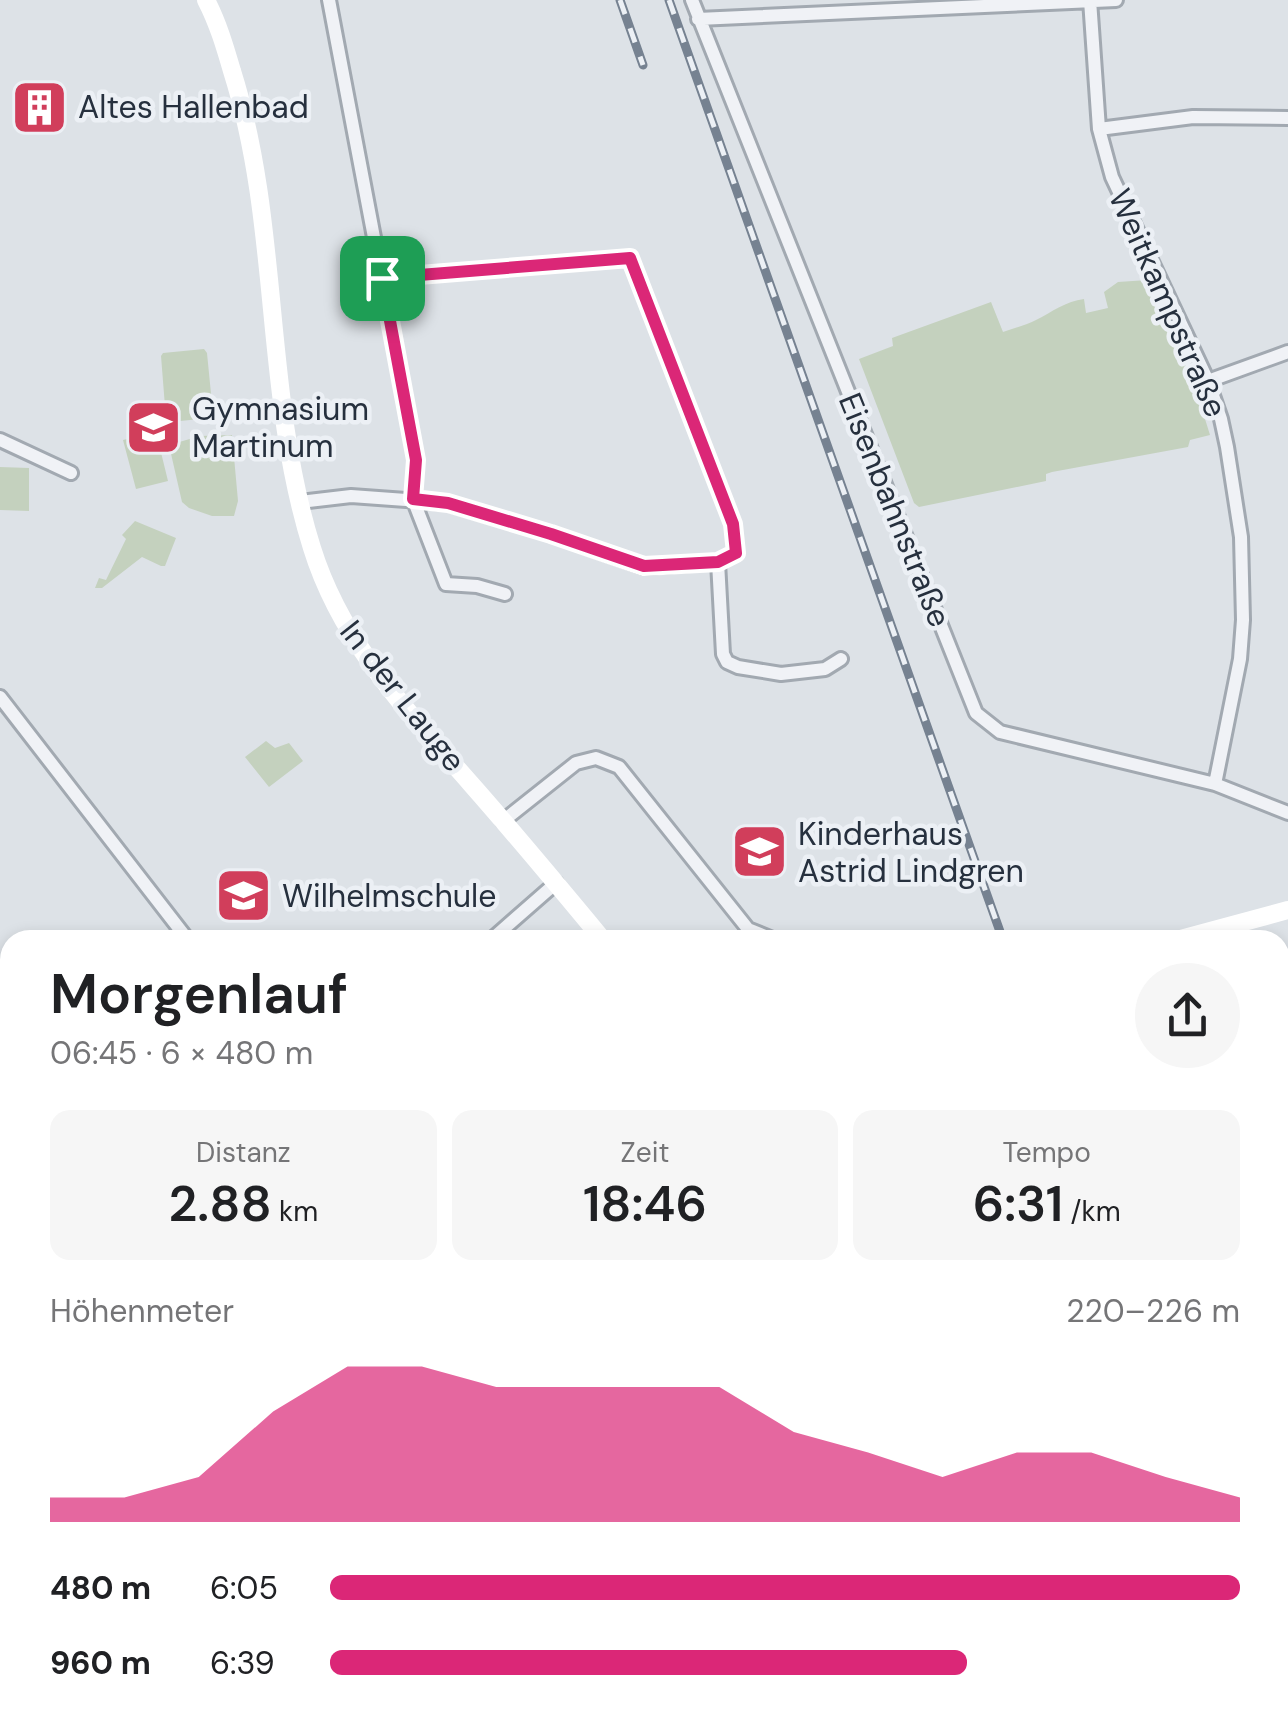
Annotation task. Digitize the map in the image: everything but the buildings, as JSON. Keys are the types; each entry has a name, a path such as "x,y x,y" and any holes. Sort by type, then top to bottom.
{"street":[{"name":"In der Lauge","path":"206,0 239,93 254,157 287,435 300,502 321,574 344,624 382,680 596,930"},
{"path":"329,0 416,460 413,499 446,584 478,586 505,594"},
{"name":"Eisenbahnstraße","path":"692,0 976,714 1000,732 1215,784 1288,813"},
{"name":"Weitkampstraße","path":"1090,0 1098,130 1112,176 1208,381 1228,446 1241,537 1240,659 1215,784"},
{"path":"698,20 1116,0"},
{"path":"1098,130 1193,117 1288,118"},
{"path":"300,502 351,496 448,503 644,566 718,562 736,553 733,524 630,258 382,278"},
{"path":"1208,381 1288,352"},
{"path":"0,440 70,472"},
{"path":"718,562 727,662 781,674 825,669 841,659"},
{"path":"0,697 180,930"},
{"path":"503,820 576,763 596,758 618,766 750,930"},
{"path":"502,930 556,883"},
{"path":"1214,930 1288,910"}],"green space":[{"path":"1148,280 1192,377 1210,435 1190,440 1188,447 1052,472 1046,474 1046,481 919,507 914,503 859,359 893,346 892,338 991,302 1003,332 1077,300 1084,299 1086,313 1108,308 1104,292 1118,282"},
{"path":"204,349 213,414 210,418 170,422 166,419 161,356"},
{"path":"156,432 168,481 136,489 123,440"},
{"path":"232,435 238,501 234,516 212,516 189,508 182,502 169,445 200,436"},
{"path":"0,467 29,468 29,511 0,510"},
{"path":"135,521 176,538 165,566 142,557 102,588 95,588 99,578 106,580 126,539 122,535"},
{"path":"266,741 275,748 289,743 303,761 269,787 245,757"}],"railway":[{"path":"620,0 643,65"},
{"path":"669,0 999,930"}],"place":[{"name":"Altes Hallenbad","path":"39,107"},
{"name":"Gymnasium Martinum","path":"153,427"},
{"name":"Kinderhaus Astrid Lindgren","path":"759,852"},
{"name":"Wilhelmschule","path":"243,896"}],"route":[{"path":"630,258 733,524 736,553 718,562 644,566 448,503 413,499 416,460 382,278 630,258"}]}
